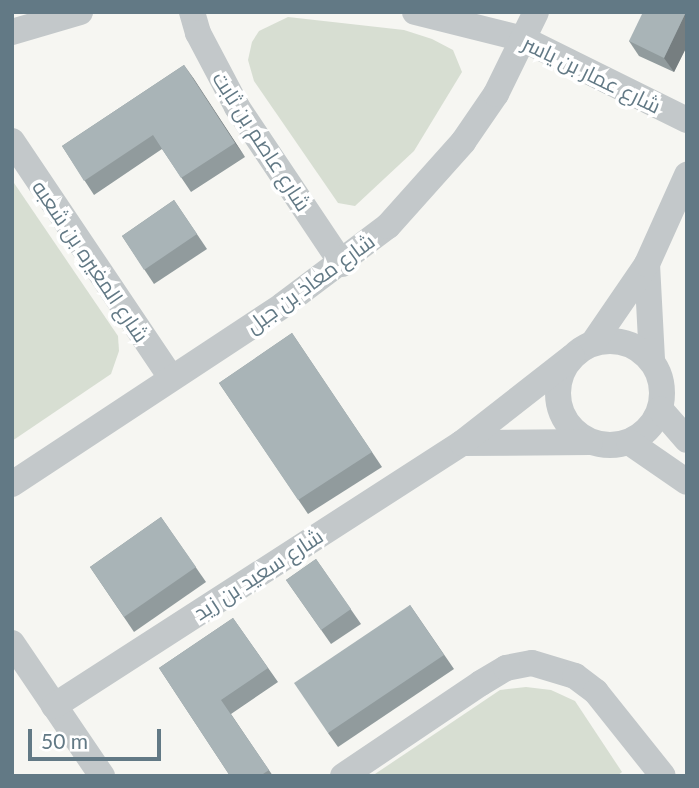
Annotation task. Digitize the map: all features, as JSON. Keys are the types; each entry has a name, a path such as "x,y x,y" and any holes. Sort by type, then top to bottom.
{"street":[{"path":"12,32 80,12"},
{"name":"شارع عاصم بن ثابت","path":"192,12 198,33 237,107 342,264"},
{"name":"شارع عمار بن ياسر","path":"415,12 523,39 687,120"},
{"name":"شارع معاذ بن جبل","path":"12,484 342,264 398,217 463,142 496,94 536,12"},
{"name":"شارع المغيره بن شعبه","path":"12,141 171,379"},
{"name":"شارع سعيد بن زيد","path":"54,706 462,443 582,350 647,264 687,174"},
{"name":"شارع سعيد بن زيد","path":"647,264 652,361"},
{"path":"462,443 629,443 654,423 660,408 660,376 652,361 631,345 582,350 558,383 559,404 567,424 590,442"},
{"path":"660,408 687,440"},
{"path":"629,443 687,482"},
{"path":"12,643 102,776"},
{"path":"343,776 506,668 532,663 575,676 596,692 663,776"}],"shaded area":[{"path":"288,17 404,30 432,39 453,50 462,72 414,151 355,206 338,203 254,81 248,60 252,42 259,31"},
{"path":"12,180 118,336 119,351 111,374 12,441"},
{"path":"526,687 551,690 575,701 622,772 617,776 372,776 500,690"}],"building":[{"path":"643,12 686,12 664,58 629,41"},
{"path":"184,65 235,143 181,178 153,135 84,181 62,146"},
{"path":"174,200 197,234 144,270 122,236"},
{"path":"292,333 372,452 298,500 219,383"},
{"path":"161,517 196,567 124,617 90,567"},
{"path":"316,559 351,609 321,630 286,580"},
{"path":"410,605 444,655 328,733 294,683"},
{"path":"233,618 268,668 221,700 269,770 260,776 230,776 159,668"}]}
